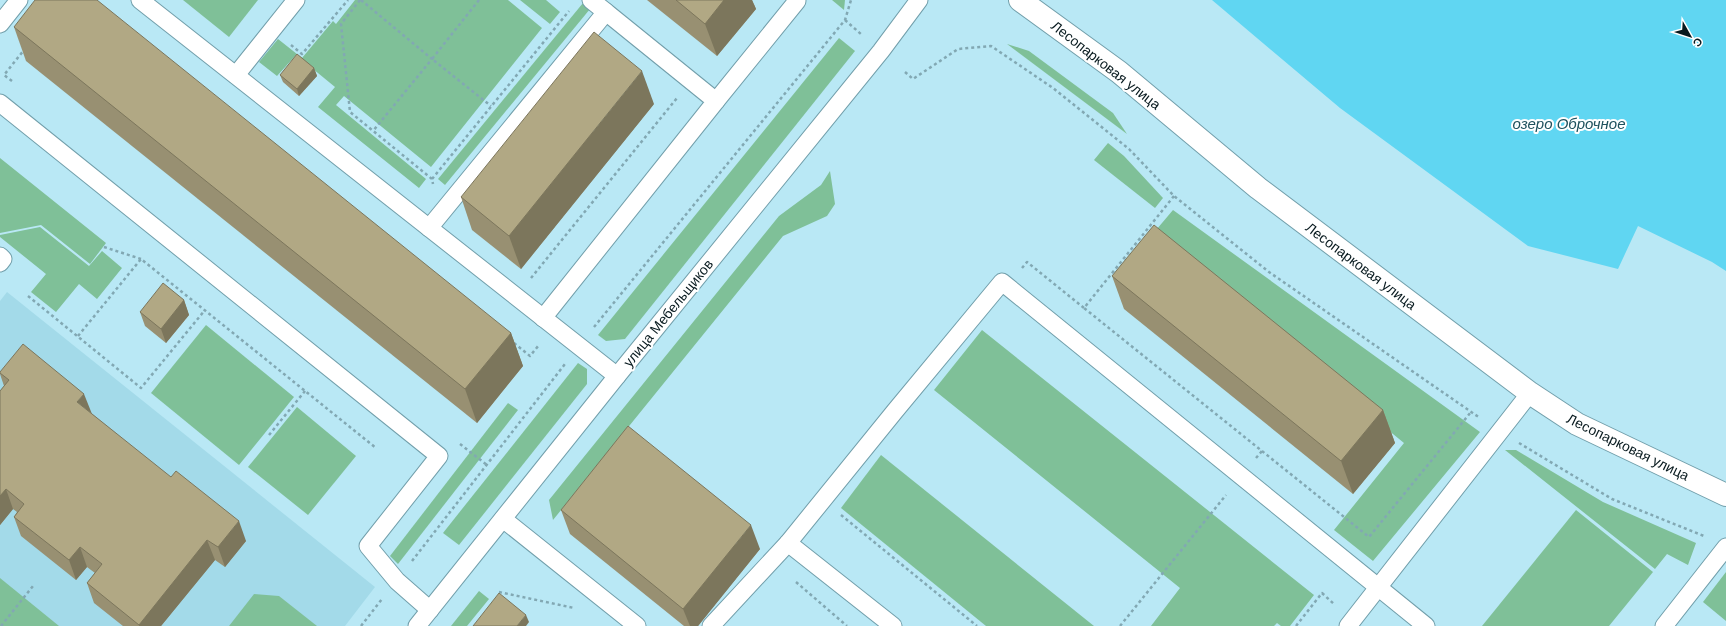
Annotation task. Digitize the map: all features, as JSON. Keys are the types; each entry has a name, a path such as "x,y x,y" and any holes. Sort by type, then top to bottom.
{"street":[{"name":"Лесопарковая улица","path":"1020,0 1119,72 1258,188 1530,393 1577,424 1726,495"}],"lane":[{"path":"0,24 19,0"},
{"path":"140,0 236,75 434,222 543,318 617,376"},
{"path":"236,75 296,0"},
{"path":"591,0 716,101"},
{"name":"улица Мебельщиков","path":"417,626 617,376 881,51 919,0"},
{"path":"543,318 797,1"},
{"path":"434,222 606,12"},
{"path":"0,103 439,456 368,546 397,581 430,610"},
{"path":"0,256 3,259 0,263"},
{"path":"711,626 788,543 894,411 1002,282 1426,626"},
{"path":"1351,623 1530,393"},
{"path":"503,519 637,626"},
{"path":"788,543 893,626"},
{"path":"1664,626 1726,547"}],"path":[{"path":"432,179 350,112 341,24 360,0 491,106"},
{"path":"373,131 479,0"},
{"path":"361,626 579,346 845,20 851,0"},
{"path":"434,222 432,179 574,6"},
{"path":"845,20 863,36"},
{"path":"905,72 913,79 958,49 991,46 1053,88 1129,149 1174,196 1269,272 1500,432 1612,499 1705,536"},
{"path":"17,85 4,75 24,50"},
{"path":"529,281 691,81"},
{"path":"1174,196 1084,308 1369,537 1471,412"},
{"path":"104,246 141,259 376,448"},
{"path":"78,336 141,259"},
{"path":"28,296 142,388 205,310"},
{"path":"512,342 530,356"},
{"path":"268,435 305,391"},
{"path":"457,441 487,464"},
{"path":"1120,626 1262,451"},
{"path":"837,511 977,626"},
{"path":"1,626 34,586"},
{"path":"499,592 581,610"},
{"path":"1296,626 1322,593 1351,623"},
{"path":"842,622 847,626"}],"shaded area":[{"path":"7,292 375,587 345,626 0,626 0,301"}],"green space":[{"path":"183,0 258,0 229,37"},
{"path":"355,0 508,0 542,28 431,167 344,96 336,105 426,179 419,188 318,107 335,87 296,55 277,76 259,62 278,39 302,58 333,21 336,24"},
{"path":"520,0 546,0 560,12 550,24"},
{"path":"832,0 845,0 844,10"},
{"path":"583,3 590,9 445,185 438,179"},
{"path":"839,38 855,51 625,339 606,341 598,335"},
{"path":"1007,44 1029,51 1113,113 1127,134"},
{"path":"1108,143 1124,156 1163,198 1155,208 1094,160"},
{"path":"0,158 106,243 90,264 41,225 0,233"},
{"path":"830,171 835,204 827,216 783,236 553,520 549,500 779,216 821,185"},
{"path":"1173,210 1480,432 1373,561 1334,530 1404,443 1151,236"},
{"path":"40,227 89,266 102,251 122,268 97,299 79,284 56,312 31,292 46,274 0,237 0,235"},
{"path":"206,325 294,397 239,465 151,393"},
{"path":"982,330 1314,595 1290,626 1281,626 1277,623 1274,626 1151,626 1180,588 934,390"},
{"path":"578,363 587,369 587,384 459,545 443,533"},
{"path":"508,403 518,410 398,564 390,556"},
{"path":"297,407 356,456 308,515 248,467"},
{"path":"1505,450 1516,450 1603,502 1696,543 1688,565 1667,554 1655,569"},
{"path":"881,455 1094,626 986,626 841,508"},
{"path":"1576,510 1653,572 1609,626 1482,626"},
{"path":"1726,572 1726,621 1703,602"},
{"path":"0,578 59,626 0,626"},
{"path":"479,591 489,599 467,626 451,626"},
{"path":"254,594 279,596 317,626 229,626"}],"water":[{"name":"озеро Оброчное","path":"1212,0 1726,0 1726,271 1712,262 1638,226 1618,269 1528,246 1340,108"}],"building":[{"path":"35,0 97,0 511,333 465,389 14,27"},
{"path":"676,0 724,0 705,24"},
{"path":"594,32 642,71 509,236 461,197"},
{"path":"297,54 314,68 297,89 280,75"},
{"path":"1154,225 1383,410 1341,461 1112,276"},
{"path":"163,283 184,300 161,329 140,312"},
{"path":"23,344 84,394 77,402 171,477 176,471 239,521 218,547 207,540 139,625 87,583 102,564 80,547 69,560 14,517 24,504 6,489 0,496 0,391 9,380 0,372"},
{"path":"628,426 751,525 683,609 561,510"},
{"path":"499,593 526,615 517,626 473,626"}]}
